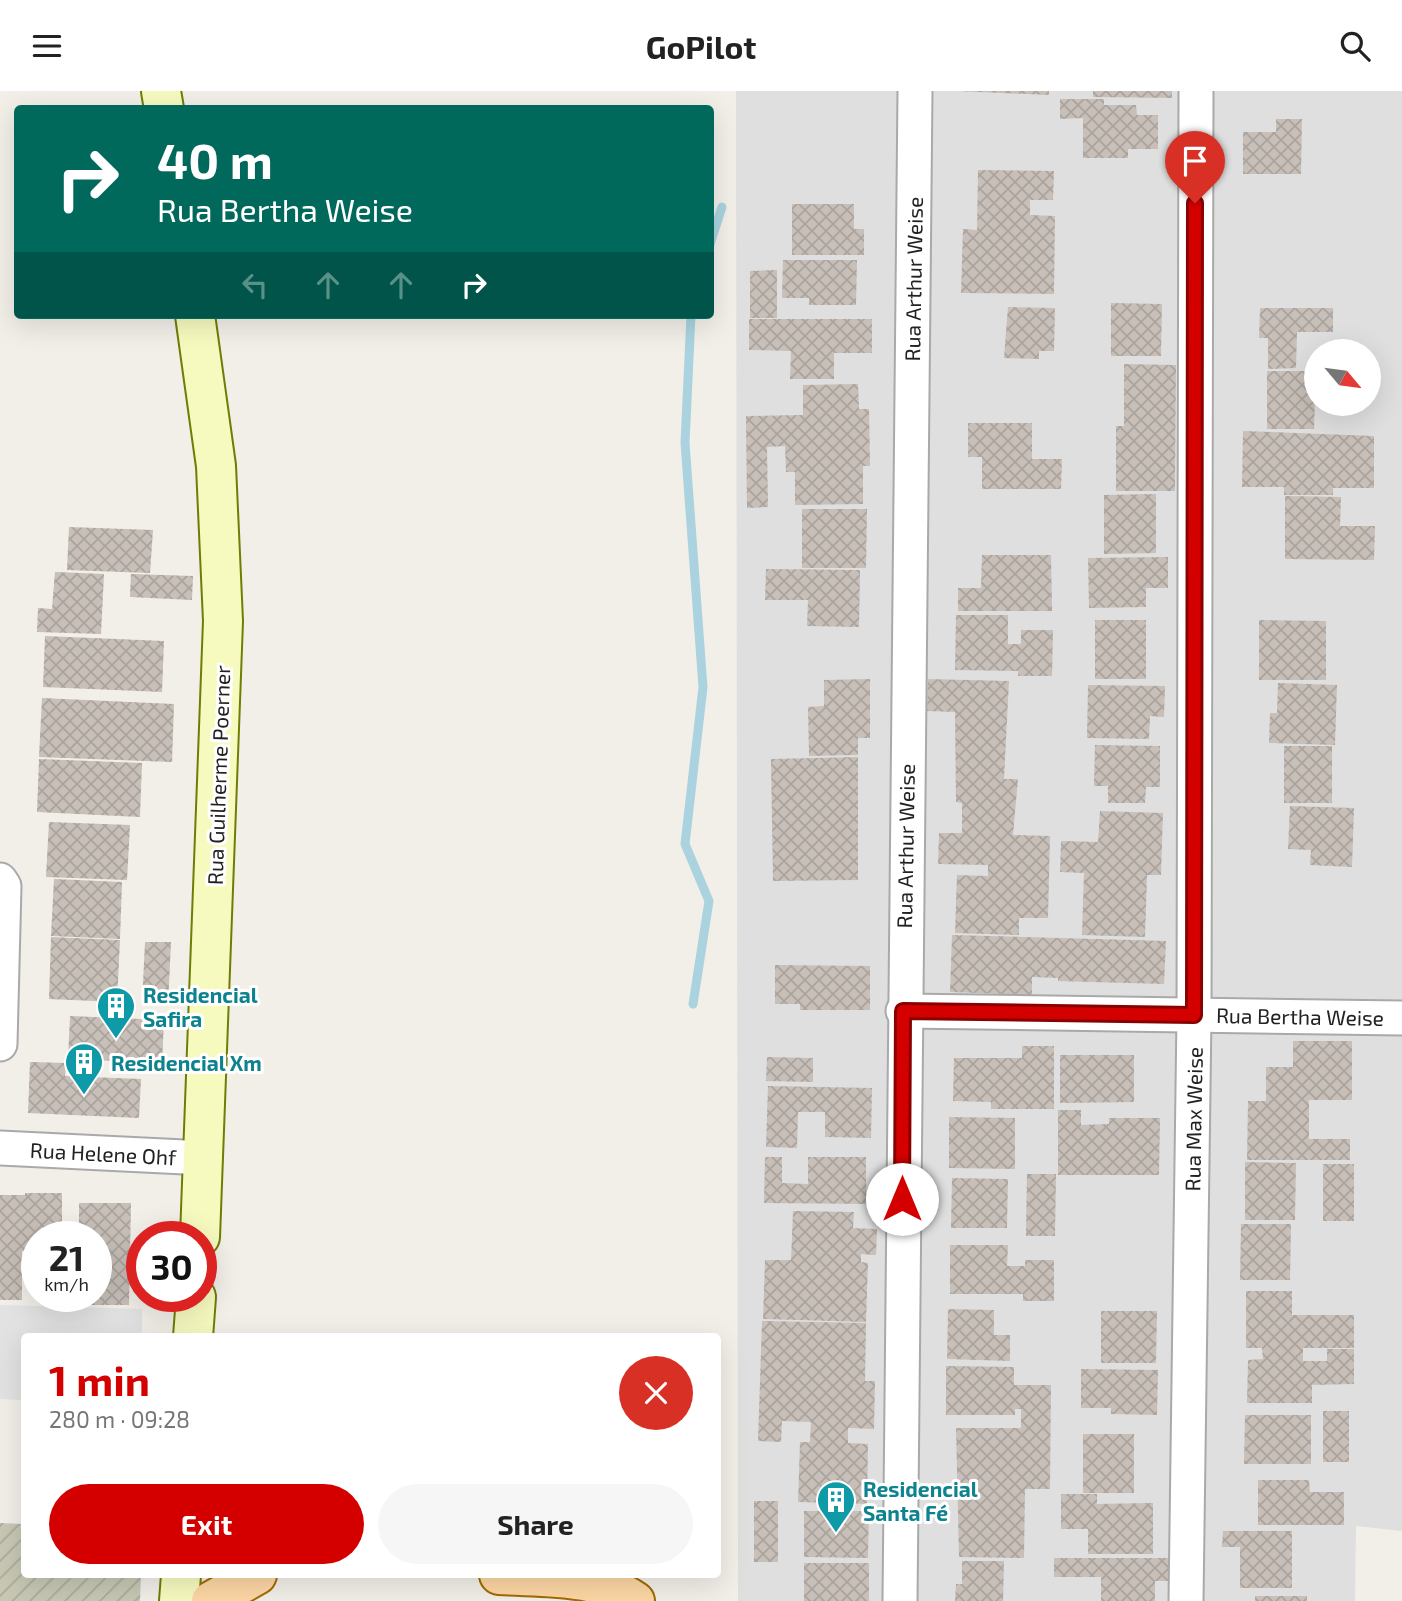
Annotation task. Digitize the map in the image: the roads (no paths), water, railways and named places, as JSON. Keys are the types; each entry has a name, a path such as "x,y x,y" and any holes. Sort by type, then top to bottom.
{"main road":[{"path":"211,1601 252,1578"},
{"path":"544,1578 590,1581 621,1591 635,1601"}],"street":[{"name":"Rua Arthur Weise","path":"900,1601 903,1011 915,91"},
{"name":"Rua Max Weise","path":"1185,1601 1194,1015 1196,91"},
{"name":"Rua Guilherme Poerner","path":"196,319 216,466 223,621 201,1221"},
{"path":"0,880 4,885 0,1044"},
{"name":"Rua Bertha Weise","path":"903,1011 1402,1018"},
{"name":"Rua Helene Ohf","path":"0,1148 205,1158"},
{"path":"193,1333 195,1312"},
{"path":"179,1601 181,1578"}],"waterway":[{"path":"714,232 722,207"},
{"path":"691,319 685,443 703,687 685,844 709,901 693,1004"}],"place":[{"name":"Residencial Safira","path":"116,1040"},
{"name":"Residencial Xm","path":"84,1096"},
{"name":"Residencial Santa Fé","path":"836,1534"}]}
